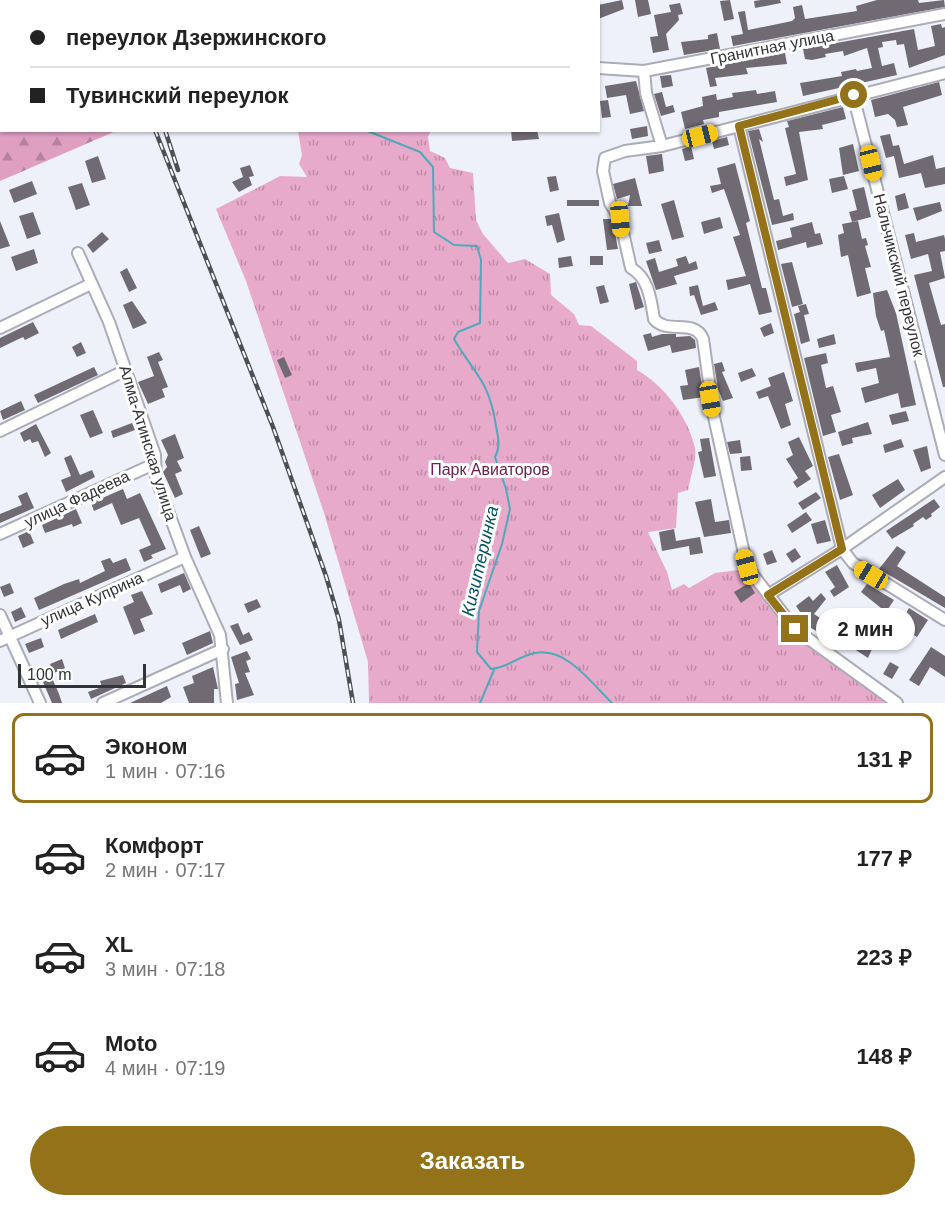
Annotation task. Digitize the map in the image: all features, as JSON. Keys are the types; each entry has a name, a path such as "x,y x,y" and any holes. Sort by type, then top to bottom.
{"street":[{"name":"Гранитная улица","path":"600,68 644,71 945,14"},
{"path":"644,71 646,93 662,146"},
{"path":"897,703 795,629 747,567 714,417 704,339 694,328 663,326 654,319 651,299 639,273 631,268 620,219 610,203 603,171 605,158 625,151 662,146 945,73"},
{"name":"Нальчикский переулок","path":"854,95 945,455"},
{"path":"739,126 842,549 853,563 945,620"},
{"name":"Алма-Атинская улица","path":"78,253 109,322 126,370 155,455 156,478 185,557 220,635 228,703"},
{"path":"0,328 91,284"},
{"path":"0,431 126,370"},
{"name":"улица Фадеева","path":"0,534 154,464"},
{"path":"768,595 842,549 945,477"},
{"name":"улица Куприна","path":"5,638 185,557"},
{"path":"0,615 5,638 40,703"},
{"path":"103,703 223,648"}],"green space":[{"path":"0,132 114,132 0,181"},
{"name":"Парк Авиаторов","path":"298,132 430,132 428,137 430,151 445,158 450,168 473,173 476,220 483,234 508,263 525,259 550,274 551,295 574,314 579,325 591,326 637,361 637,370 665,393 687,425 695,448 695,458 688,490 678,493 676,528 648,532 667,572 672,590 684,584 689,588 715,573 746,569 787,626 806,642 898,703 369,703 368,662 324,513 246,281 216,209 280,176 307,177 299,164 302,155"}],"building":[{"path":"622,0 624,9 600,18 600,5"},
{"path":"635,0 648,0 651,14 638,17"},
{"path":"730,0 734,19 724,21 720,1"},
{"path":"780,0 781,3 755,8 754,1"},
{"path":"877,0 918,0 919,3 944,0 945,7 733,46 731,36 743,34 738,12 745,11 748,30 792,21 795,18 793,7 802,5 805,19 857,11 856,6"},
{"path":"680,3 683,14 678,15 679,20 666,34 669,50 653,53 650,37 658,36 654,15 671,12 669,5"},
{"path":"941,24 942,28 945,27 945,55 909,68 904,44 897,45 896,40 882,42 883,47 878,48 882,66 894,63 897,75 803,96 800,83 842,76 841,72 872,68 867,48 844,56 843,51 825,54 826,57 812,60 805,59 803,49 914,29 918,50 935,46 931,26"},
{"path":"717,33 720,49 684,55 681,42 708,39 708,35"},
{"path":"785,53 787,64 746,68 748,74 715,78 717,86 710,87 706,68"},
{"path":"671,75 673,86 662,88 660,76"},
{"path":"636,81 644,111 630,114 626,95 607,98 605,86"},
{"path":"939,82 942,95 903,107 908,125 897,127 895,120 888,114 875,117 871,100"},
{"path":"756,90 757,94 775,91 777,102 719,112 719,117 703,120 704,124 685,129 681,112 703,106 702,97 716,94 717,100 733,97 732,93"},
{"path":"662,92 666,107 673,105 675,112 661,116 654,94"},
{"path":"608,100 611,117 602,118 600,101"},
{"path":"843,107 846,119 822,125 823,129 799,132 808,180 786,186 784,177 796,174 785,128 789,127 787,121"},
{"path":"647,126 648,136 632,139 630,129"},
{"path":"759,129 763,142 759,139 774,200 779,199 783,216 793,213 794,220 772,225 748,131"},
{"path":"511,132 537,132 539,139 512,141"},
{"path":"890,134 893,146 899,145 904,164 933,155 936,169 945,167 945,184 925,188 921,173 899,178 894,156 886,158 880,136"},
{"path":"727,137 729,145 714,149 712,141"},
{"path":"853,144 859,171 843,175 839,148"},
{"path":"691,146 694,159 685,161 682,149"},
{"path":"662,154 664,171 649,174 646,156"},
{"path":"98,156 106,179 92,183 85,161"},
{"path":"735,163 750,221 746,223 762,288 766,288 772,312 759,315 750,284 728,290 726,280 746,276 733,237 740,235 724,189 712,193 710,186 721,184 717,168"},
{"path":"250,165 254,176 249,177 252,185 239,192 232,182 243,177 240,168"},
{"path":"556,176 559,190 550,192 547,177"},
{"path":"844,176 848,189 832,193 829,179"},
{"path":"635,178 642,206 628,206 630,195 617,199 613,184"},
{"path":"32,181 37,194 14,203 9,190"},
{"path":"82,183 90,205 76,210 68,187"},
{"path":"864,187 871,217 852,222 849,212 857,210 852,190"},
{"path":"905,193 909,208 898,211 895,196"},
{"path":"567,200 599,200 599,206 567,206"},
{"path":"674,200 684,237 672,240 661,204"},
{"path":"940,202 942,211 917,221 913,208"},
{"path":"33,212 41,234 27,239 19,216"},
{"path":"559,213 565,240 557,243 552,225 547,226 545,216"},
{"path":"720,217 723,228 704,234 701,222"},
{"path":"603,219 611,219 613,222 618,249 607,250"},
{"path":"0,221 10,246 0,249"},
{"path":"858,221 862,239 866,238 868,245 865,246 871,267 865,268 871,293 857,297 848,255 841,257 838,235 844,233 842,224"},
{"path":"812,222 815,234 820,233 823,244 807,248 806,242 778,250 776,241 792,237 790,228"},
{"path":"102,232 109,239 93,253 87,245"},
{"path":"914,233 916,242 944,235 945,239 945,251 940,252 945,278 929,283 941,325 945,324 945,387 943,387 914,275 932,271 928,254 911,259 905,235"},
{"path":"659,240 662,251 649,254 646,243"},
{"path":"34,249 38,263 16,271 11,257"},
{"path":"571,256 573,266 559,268 558,258"},
{"path":"590,256 603,256 603,265 590,265"},
{"path":"686,256 689,264 696,261 698,269 674,276 677,284 656,290 646,261 655,258 659,272 678,266 676,259"},
{"path":"792,262 803,304 792,307 781,264"},
{"path":"127,268 137,288 129,292 120,272"},
{"path":"636,282 644,307 635,310 629,284"},
{"path":"604,285 609,302 600,304 596,287"},
{"path":"698,285 703,306 715,302 718,310 701,315 694,295 690,296 689,287"},
{"path":"887,290 896,313 916,405 901,408 898,393 865,403 861,388 879,383 876,368 857,372 855,363 890,357 884,330 881,331 876,316 873,293"},
{"path":"132,301 147,323 133,329 123,305"},
{"path":"806,304 809,314 804,315 810,341 801,344 794,314 800,312 798,306"},
{"path":"33,322 39,333 25,340 23,337 0,348 0,338"},
{"path":"771,323 774,333 764,337 760,328"},
{"path":"651,333 652,337 662,334 676,334 676,337 690,336 695,340 696,348 672,353 670,345 648,351 643,335"},
{"path":"834,334 836,344 819,348 817,339"},
{"path":"81,342 86,353 77,357 72,347"},
{"path":"159,352 163,360 158,362 168,387 162,389 165,397 148,404 138,382 154,376 147,357"},
{"path":"826,353 828,363 821,365 826,388 833,386 841,412 831,415 836,432 823,436 804,358"},
{"path":"284,357 292,375 285,378 277,360"},
{"path":"722,362 725,371 722,372 733,398 723,401 718,389 714,364"},
{"path":"94,367 98,375 38,403 34,395"},
{"path":"699,367 704,397 683,400 680,386 688,385 685,370"},
{"path":"752,368 756,376 741,382 738,373"},
{"path":"784,372 793,401 785,404 791,425 781,429 768,396 759,399 756,392 771,386 768,378"},
{"path":"21,401 25,410 3,420 0,411"},
{"path":"93,410 103,433 90,438 80,415"},
{"path":"906,411 909,421 892,425 889,415"},
{"path":"868,422 872,434 852,438 853,443 842,446 838,432"},
{"path":"132,423 135,430 113,438 111,431"},
{"path":"36,424 51,453 45,457 38,441 32,443 30,439 24,442 20,433"},
{"path":"175,434 184,458 177,461 182,471 175,474 183,494 175,498 163,472 167,467 165,462 168,455 161,440"},
{"path":"799,437 813,466 805,471 811,479 797,488 793,482 798,478 786,459 793,455 788,442"},
{"path":"709,438 716,476 704,478 698,452 702,451 700,439"},
{"path":"901,439 904,447 885,453 883,445"},
{"path":"740,440 742,453 730,454 727,442"},
{"path":"927,446 931,468 921,472 913,450"},
{"path":"839,454 853,495 840,500 828,457"},
{"path":"71,455 80,475 92,470 95,477 66,492 61,480 71,476 64,458"},
{"path":"750,456 752,470 741,471 740,457"},
{"path":"898,479 905,490 880,508 872,495"},
{"path":"123,489 127,499 140,493 166,549 151,555 153,558 144,562 139,550 151,545 139,518 121,525 112,503 94,511 91,503"},
{"path":"27,492 34,508 0,523 0,514 22,505 18,496"},
{"path":"816,492 821,498 803,510 798,503"},
{"path":"711,499 715,522 729,520 731,533 704,537 695,502"},
{"path":"934,499 940,507 931,514 932,516 926,520 923,517 913,524 914,526 892,539 886,531"},
{"path":"76,509 82,523 45,533 42,525"},
{"path":"806,512 812,520 792,533 787,525"},
{"path":"825,520 831,541 817,544 811,524"},
{"path":"199,526 211,554 201,558 190,530"},
{"path":"674,529 676,541 700,537 703,553 690,555 689,546 662,551 659,532"},
{"path":"29,531 34,543 23,548 18,536"},
{"path":"897,546 906,552 897,566 945,597 945,608 879,569"},
{"path":"795,548 801,557 792,563 786,554"},
{"path":"772,550 777,562 767,565 763,554"},
{"path":"110,558 113,563 126,558 131,570 39,610 34,598 64,584 79,579 80,583 105,571 101,561"},
{"path":"837,565 849,587 834,597 830,591 835,587 825,572"},
{"path":"184,573 191,589 183,593 180,585 161,593 158,584"},
{"path":"10,583 14,593 4,597 0,587"},
{"path":"749,583 755,593 741,603 734,592"},
{"path":"867,584 894,600 886,612 861,592"},
{"path":"142,591 153,614 140,619 145,631 134,635 123,607 134,602 131,595"},
{"path":"821,593 826,599 814,614 862,646 872,649 868,658 836,637 834,641 811,628 796,606 809,596 813,601"},
{"path":"257,599 261,607 248,613 244,604"},
{"path":"21,607 26,617 15,622 11,612"},
{"path":"909,608 928,620 917,637 906,630 912,622 904,617"},
{"path":"95,614 98,622 61,639 58,630"},
{"path":"238,623 243,635 249,632 253,640 240,645 230,626"},
{"path":"210,631 213,643 187,655 182,643"},
{"path":"41,638 44,647 29,653 25,644"},
{"path":"931,647 945,656 945,677 930,667 919,686 909,680"},
{"path":"247,651 251,659 246,661 250,672 245,673 254,695 237,700 235,684 239,683 231,657"},
{"path":"62,659 65,668 54,673 50,664"},
{"path":"890,662 899,667 892,679 883,674"},
{"path":"213,667 218,689 214,689 214,703 189,703 183,687 194,683 192,676"},
{"path":"123,675 126,683 91,699 88,692 102,687 100,681"},
{"path":"52,678 62,703 52,703 43,682"},
{"path":"167,686 171,697 161,703 130,703"}],"waterway":[{"name":"Кизитеринка","path":"370,132 420,152 433,167 434,232 454,245 477,246 481,260 480,323 458,332 454,339 480,379 489,398 499,442 495,457 510,509 502,544 479,611 477,652 491,669 535,653 546,652 557,655 578,669 612,703"},
{"path":"480,703 494,670"}],"railway":[{"path":"156,132 273,427 326,576 339,620 353,703"},
{"path":"166,132 178,170"}],"route":[{"path":"795,629 778,611 768,595 842,549 739,126 854,95"}]}
